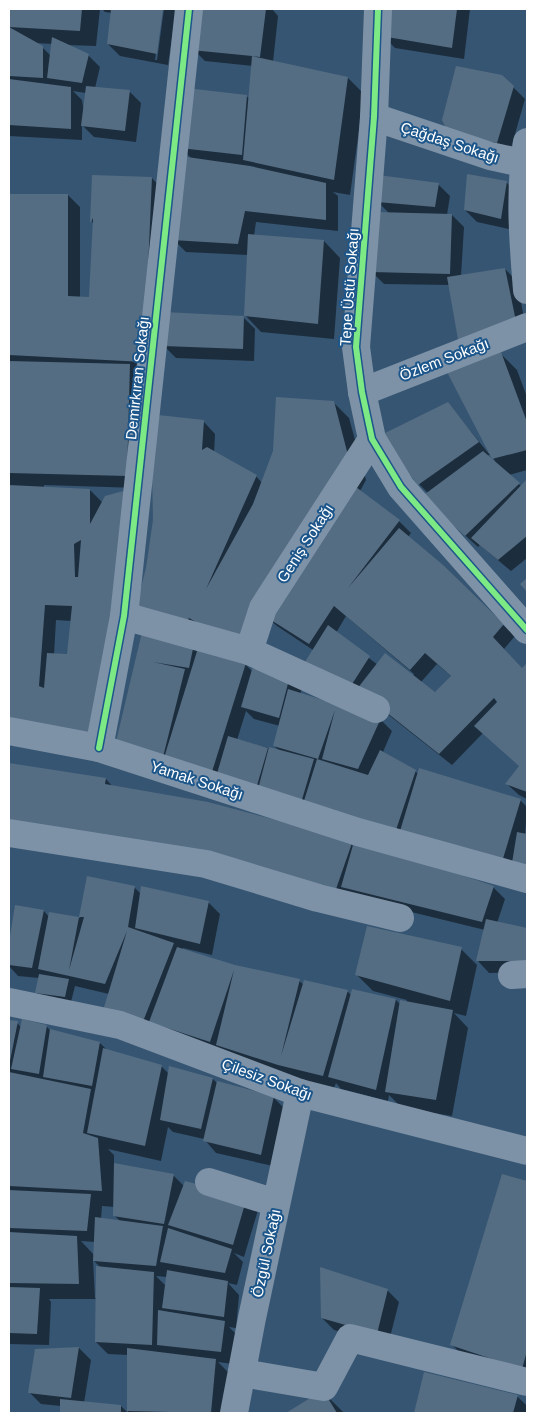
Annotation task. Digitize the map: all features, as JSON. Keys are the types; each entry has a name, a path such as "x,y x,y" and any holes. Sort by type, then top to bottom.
{"street":[{"name":"Demirkıran Sokağı","path":"99,748 124,616 189,9"},
{"name":"Tepe Üstü Sokağı","path":"378,9 374,117 356,347 362,392 372,439 401,487 527,630"},
{"name":"Çağdaş Sokağı","path":"374,117 490,156 526,157"},
{"path":"526,157 522,228 527,290"},
{"name":"Özlem Sokağı","path":"362,392 526,334"},
{"name":"Geniş Sokağı","path":"249,651 263,608 372,439"},
{"path":"124,616 249,651 376,709"},
{"name":"Yamak Sokağı","path":"9,731 99,748 358,832 527,879"},
{"path":"9,833 206,864 318,898 400,918"},
{"name":"Çilesiz Sokağı","path":"9,1002 120,1025 300,1093 527,1151"},
{"name":"Özgül Sokağı","path":"234,1413 300,1093"},
{"path":"209,1182 276,1203"},
{"path":"242,1373 324,1387 350,1338 527,1382"}],"building":[{"path":"9,9 82,9 80,31 9,27"},
{"path":"111,9 163,9 157,54 107,44"},
{"path":"195,9 266,9 260,57 191,50"},
{"path":"382,9 457,9 452,48 381,36"},
{"path":"9,27 43,46 43,78 9,76"},
{"path":"52,37 89,54 82,83 47,78"},
{"path":"252,56 348,77 334,180 243,160"},
{"path":"456,66 502,75 514,86 497,143 449,134 442,120"},
{"path":"9,79 71,87 71,129 9,125"},
{"path":"86,86 130,90 125,131 81,126"},
{"path":"186,88 247,95 242,155 180,148"},
{"path":"180,156 250,166 326,183 326,220 245,211 238,244 172,240"},
{"path":"467,174 507,181 501,219 464,210"},
{"path":"92,175 152,177 144,362 9,355 9,194 68,194 68,296 89,297 93,218 90,223"},
{"path":"378,175 439,183 435,207 377,202"},
{"path":"376,212 452,214 450,274 371,272"},
{"path":"248,234 324,240 318,324 244,316"},
{"path":"505,268 517,326 459,345 447,277"},
{"path":"163,312 244,316 243,349 163,346"},
{"path":"501,352 527,422 527,450 492,459 447,372"},
{"path":"9,361 130,364 127,476 9,473"},
{"path":"276,397 334,401 350,463 235,644 189,618 183,628 135,611 146,568 153,520 152,470 158,415 204,420 202,450 207,447 257,475 206,589 253,504 273,451"},
{"path":"448,402 479,442 418,485 379,436"},
{"path":"483,451 520,483 465,536 421,497"},
{"path":"527,479 527,536 498,560 471,538"},
{"path":"9,485 90,489 90,524 105,496 127,490 95,735 9,721","holes":["81,540 78,577 75,577 74,544","45,605 72,606 67,654 47,653 44,688 39,686"]},
{"path":"356,487 400,520 348,588 399,528 443,565 504,624 493,637 522,668 527,663 527,792 505,784 519,766 474,726 497,702 494,698 439,754 357,689 385,653 435,692 451,676 425,653 410,670 334,606 309,644 263,615"},
{"path":"527,578 527,592 520,584"},
{"path":"328,625 370,656 347,692 300,670"},
{"path":"143,628 195,639 189,668 153,662 185,669 162,761 114,750"},
{"path":"198,648 246,663 211,775 163,761"},
{"path":"253,666 290,676 279,718 241,707"},
{"path":"288,689 381,718 358,769 322,759 335,710 318,759 273,746"},
{"path":"228,736 268,748 256,789 216,777"},
{"path":"269,747 314,759 301,803 258,789"},
{"path":"380,750 416,770 395,833 303,804 317,759 368,775"},
{"path":"9,763 106,778 105,784 208,802 352,843 335,892 9,829"},
{"path":"419,768 521,799 502,862 400,831"},
{"path":"517,832 527,834 527,866 512,863"},
{"path":"353,845 417,860 494,886 482,922 341,887"},
{"path":"87,876 135,886 128,927 174,943 144,1019 102,1014 127,931 105,984 38,969 49,912 79,917","holes":["79,917 84,917 69,970"]},
{"path":"141,886 209,901 200,944 135,928"},
{"path":"15,905 44,910 32,968 9,965 9,942"},
{"path":"486,919 527,928 527,961 476,961"},
{"path":"367,926 462,947 450,1001 355,975"},
{"path":"177,947 235,965 300,979 281,1056 304,980 348,990 323,1076 278,1065 216,1045 234,970 210,1042 149,1022"},
{"path":"39,974 69,979 65,997 35,993"},
{"path":"352,989 396,999 376,1090 328,1077"},
{"path":"400,1000 453,1010 436,1100 385,1092"},
{"path":"22,1019 47,1025 39,1074 11,1069"},
{"path":"9,1020 18,1021 10,1061 9,1061"},
{"path":"50,1029 100,1042 92,1086 43,1077"},
{"path":"103,1048 162,1065 145,1146 87,1133"},
{"path":"169,1066 213,1078 201,1129 160,1120"},
{"path":"9,1072 91,1089 83,1133 98,1138 102,1191 9,1186"},
{"path":"217,1081 274,1096 261,1155 203,1141"},
{"path":"114,1163 174,1174 164,1224 113,1216"},
{"path":"502,1174 527,1181 527,1351 522,1369 450,1345"},
{"path":"185,1181 247,1197 233,1245 168,1225"},
{"path":"9,1190 91,1194 87,1231 9,1228"},
{"path":"95,1217 163,1226 156,1266 93,1261"},
{"path":"168,1228 232,1249 225,1273 160,1262"},
{"path":"9,1232 77,1236 79,1284 9,1283"},
{"path":"96,1266 154,1272 152,1345 95,1342"},
{"path":"320,1267 388,1289 377,1334 321,1318"},
{"path":"167,1270 228,1281 224,1317 162,1308"},
{"path":"9,1287 40,1288 37,1334 9,1333"},
{"path":"158,1310 225,1321 221,1352 157,1345"},
{"path":"79,1347 71,1398 28,1393 35,1349"},
{"path":"127,1348 216,1359 211,1413 127,1411"},
{"path":"424,1372 518,1395 513,1413 414,1413"},
{"path":"323,1390 337,1413 286,1413"},
{"path":"60,1399 121,1405 121,1413 60,1413"}],"cycle path":[{"path":"99,748 124,616 189,9"},
{"path":"378,9 374,117 356,347 362,392 372,439 401,487 527,630"}]}
